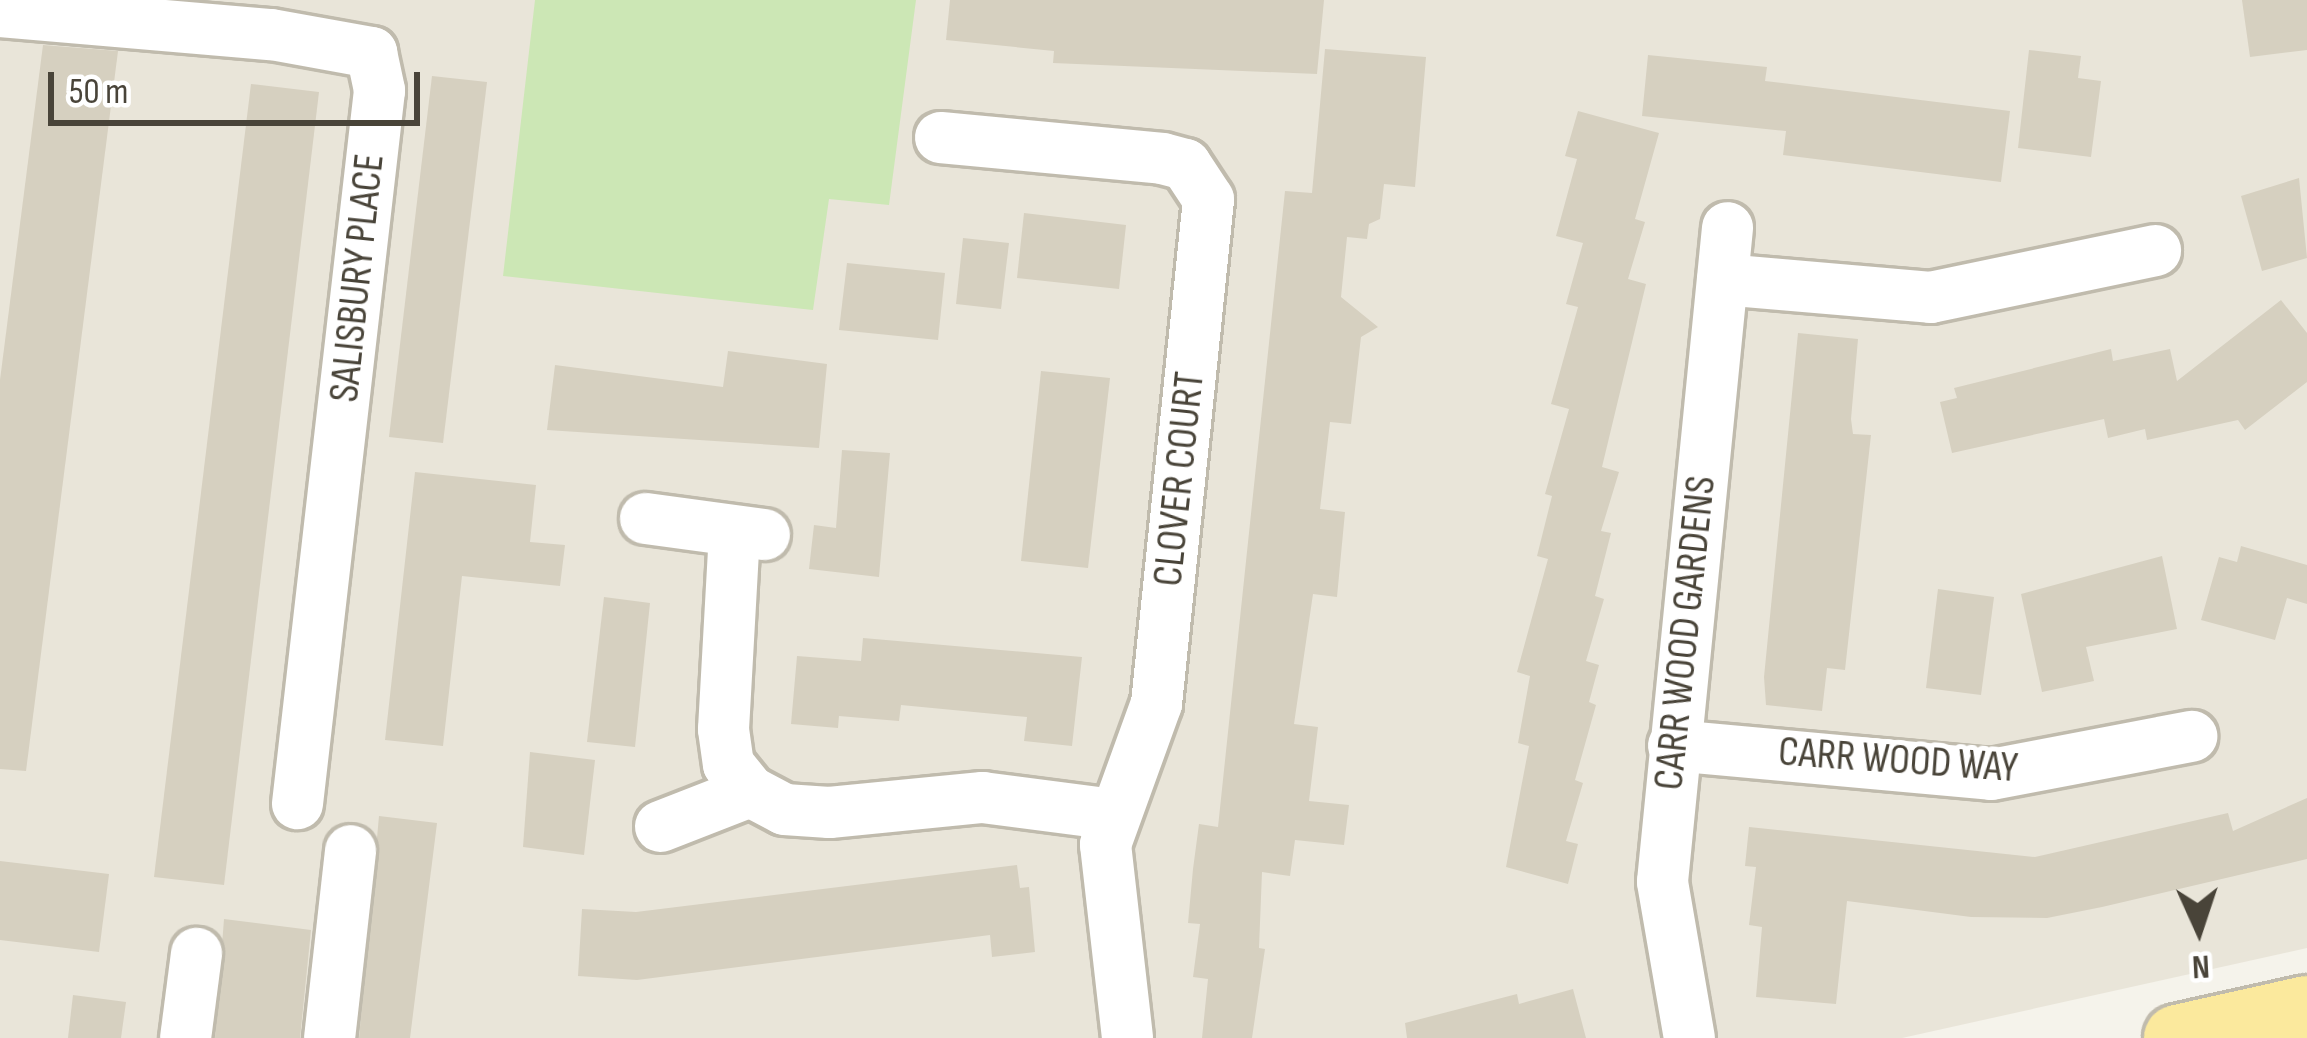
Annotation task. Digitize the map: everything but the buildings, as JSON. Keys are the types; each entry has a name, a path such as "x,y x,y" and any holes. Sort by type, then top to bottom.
{"main road":[{"path":"2177,1038 2307,1009"}],"street":[{"name":"SALISBURY PLACE","path":"0,11 271,34 371,52 379,90 297,803"},
{"name":"CLOVER COURT","path":"940,137 1162,158 1185,164 1208,199 1156,703 1113,814 1104,877 1127,1038"},
{"name":"CARR WOOD GARDENS","path":"1688,1038 1662,881 1727,226"},
{"path":"1722,279 1930,296 2155,250"},
{"path":"645,518 749,533 723,729 728,764 750,791 784,808 829,812 982,796 1113,814"},
{"name":"CARR WOOD WAY","path":"1673,745 1991,774 2191,736"},
{"path":"660,826 750,791"},
{"path":"329,1038 350,850"},
{"path":"184,1038 196,953"}],"shaded area":[{"path":"0,0 2307,0 2307,948 1902,1038 0,1038"}],"green space":[{"path":"535,0 916,0 889,205 829,199 813,310 503,276"}]}
